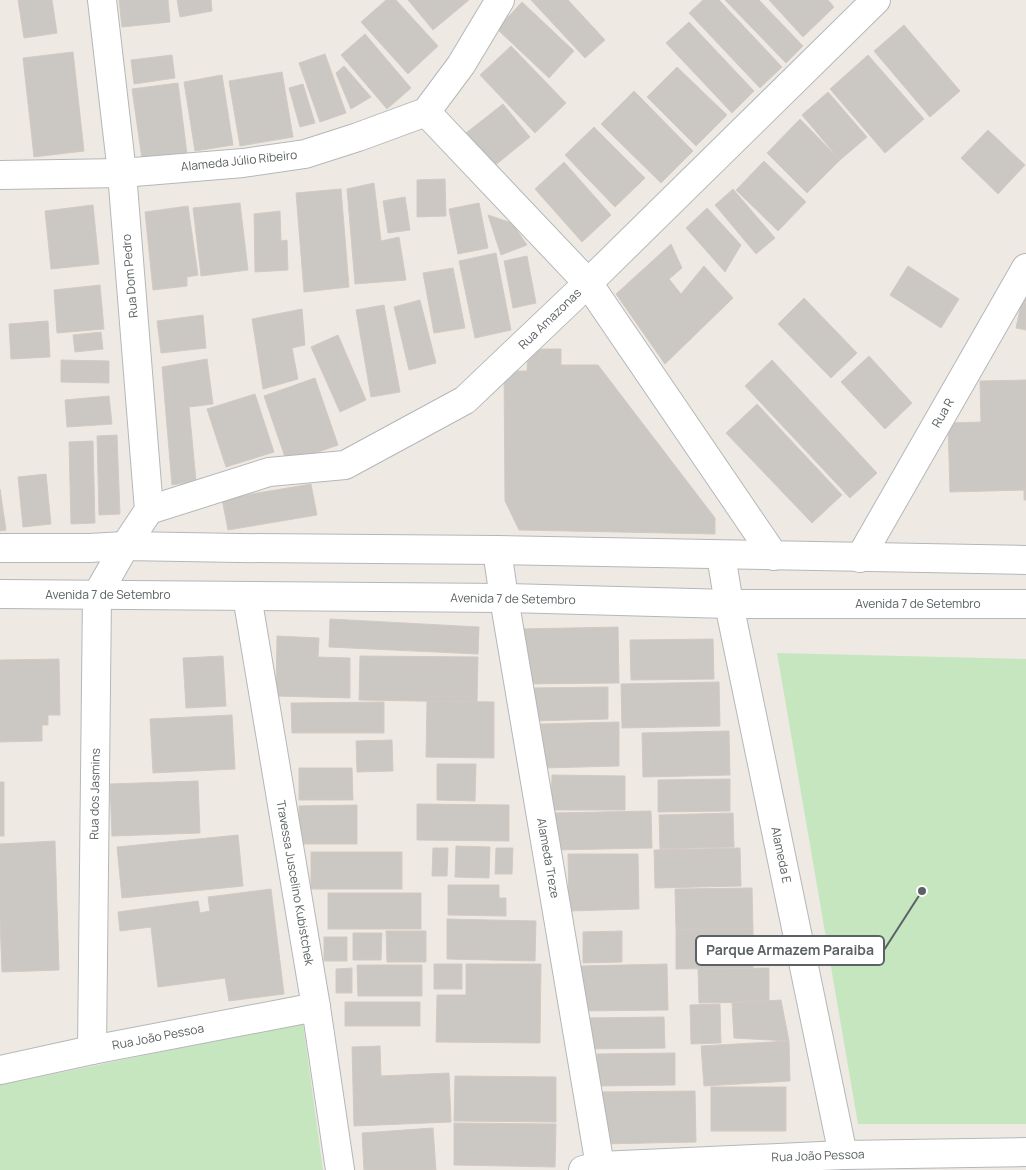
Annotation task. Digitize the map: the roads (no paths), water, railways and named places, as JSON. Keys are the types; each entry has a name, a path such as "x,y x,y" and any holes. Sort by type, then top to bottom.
{"street":[{"name":"Rua Dom Pedro","path":"102,0 122,173 149,510"},
{"path":"500,0 461,65 426,112 588,283 774,556"},
{"name":"Rua Amazonas","path":"149,510 269,472 345,465 466,400 876,0"},
{"name":"Alameda Júlio Ribeiro","path":"0,176 122,173 243,163 305,154 426,112"},
{"name":"Rua R","path":"860,558 1026,268"},
{"path":"125,546 149,510"},
{"path":"0,548 125,546 498,550 1026,560"},
{"name":"Rua dos Jasmins","path":"92,1050 97,595 125,546"},
{"name":"Alameda Treze","path":"498,550 590,1168"},
{"name":"Alameda E","path":"721,555 729,604 843,1155"},
{"name":"Avenida 7 de Setembro","path":"0,594 504,598 729,604 1026,604"},
{"name":"Travessa Juscelino Kubistchek","path":"247,596 316,1007 340,1170"},
{"name":"Rua João Pessoa","path":"0,1070 92,1050 316,1007"},
{"name":"Rua João Pessoa","path":"590,1168 843,1155 1026,1152"}],"place":[{"name":"Parque Armazem Paraiba","path":"922,891"}]}
